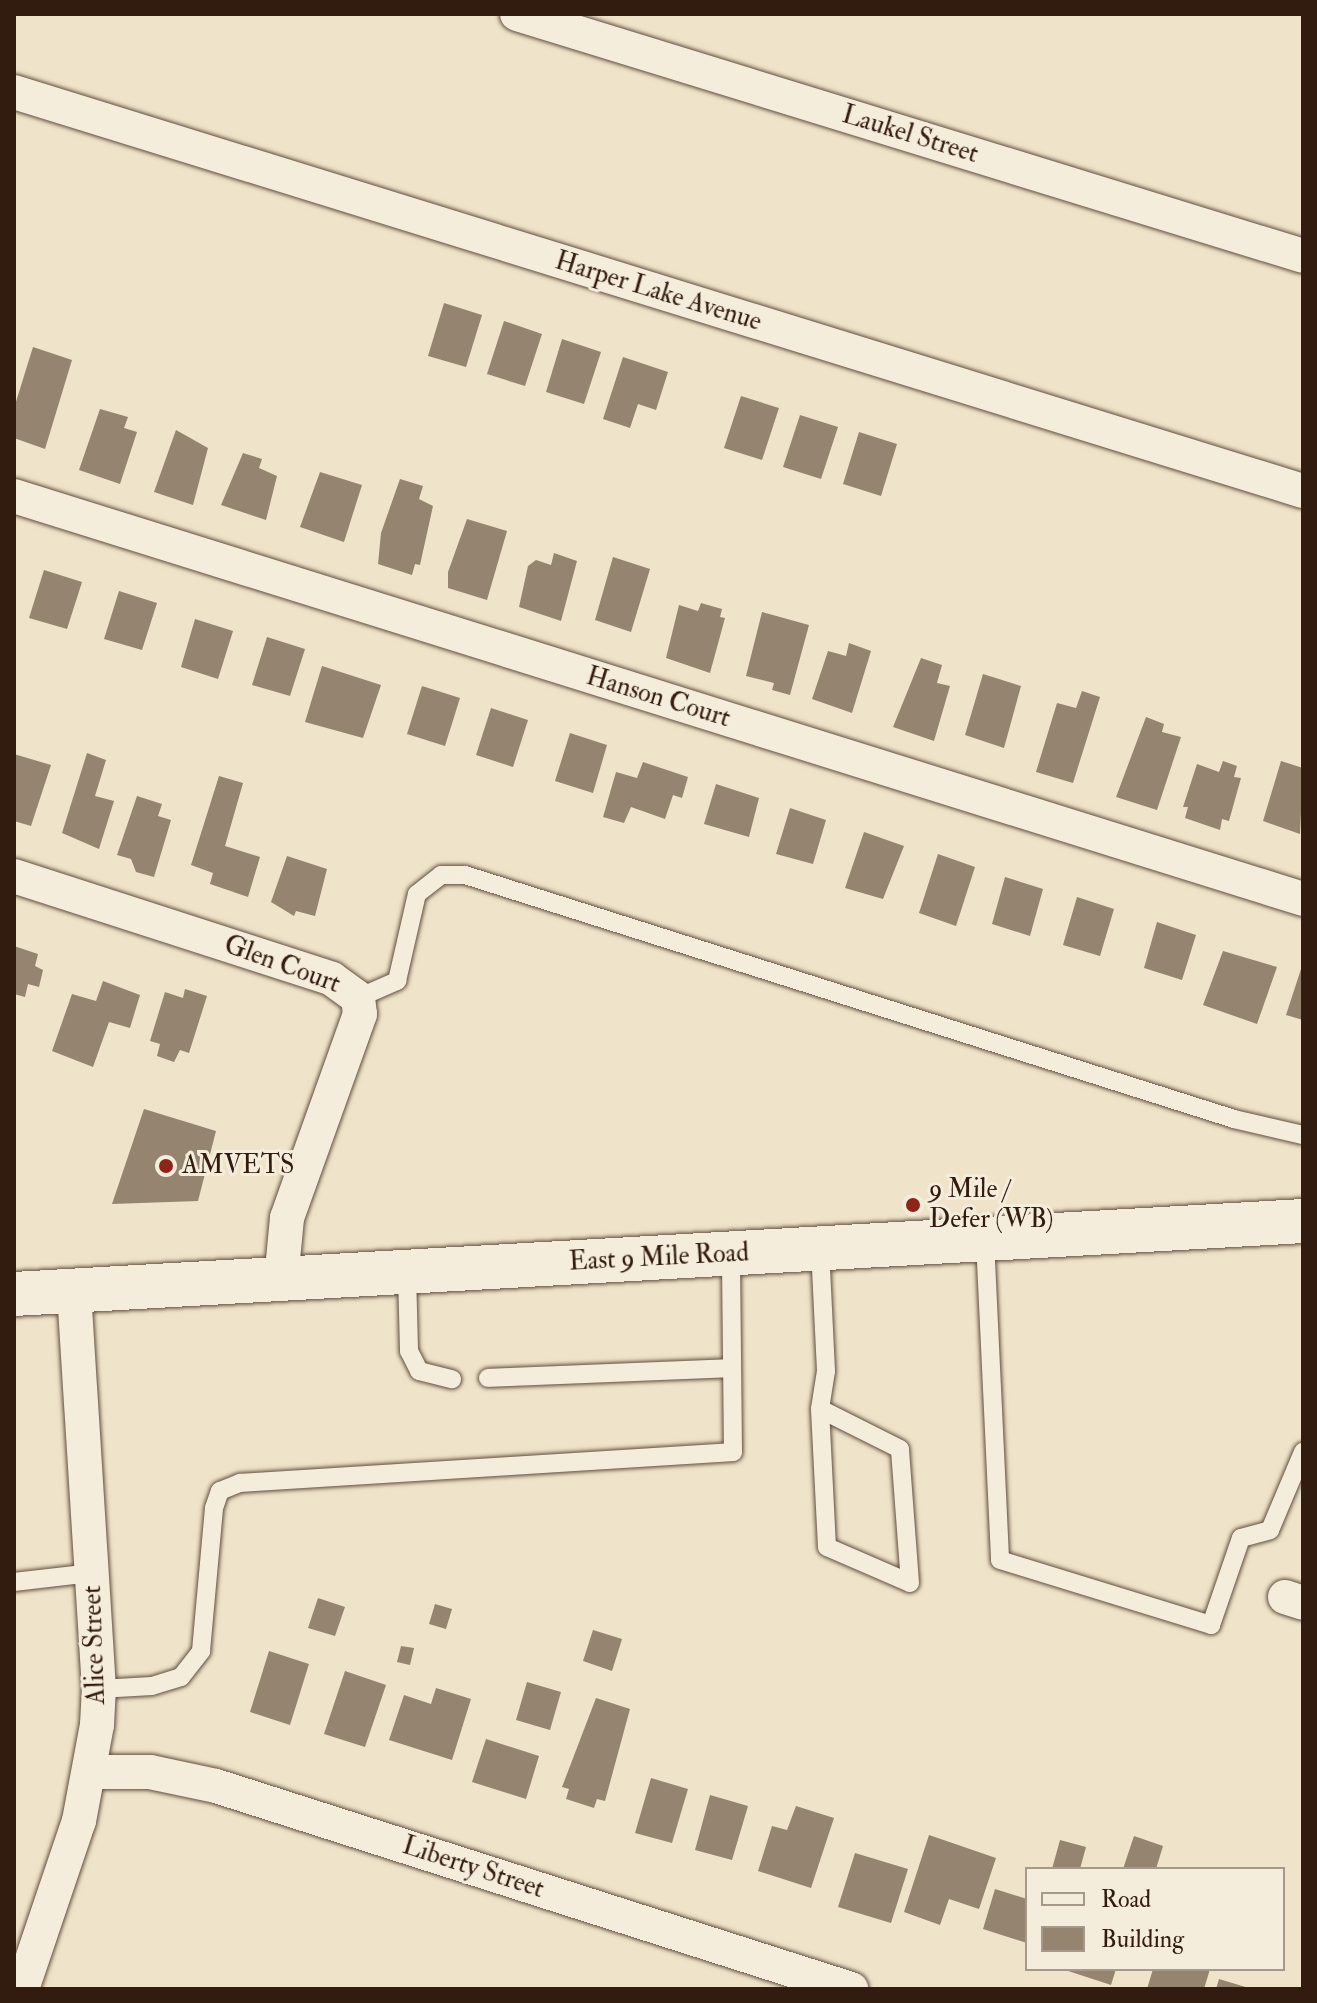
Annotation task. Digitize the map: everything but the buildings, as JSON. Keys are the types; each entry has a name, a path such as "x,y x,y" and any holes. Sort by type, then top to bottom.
{"main road":[{"name":"East 9 Mile Road","path":"14,1294 1303,1221"}],"street":[{"name":"Laukel Street","path":"517,14 1303,256"},
{"name":"Harper Lake Avenue","path":"14,92 1303,491"},
{"name":"Hanson Court","path":"14,496 1303,899"},
{"name":"Glen Court","path":"14,876 332,979 358,998 360,1014 287,1218 281,1280"},
{"name":"Alice Street","path":"22,1989 91,1772 99,1689 74,1291"},
{"name":"Liberty Street","path":"91,1772 150,1772 216,1786 851,1989"}],"lane":[{"path":"358,998 397,981 417,894 441,875 465,875 1234,1119 1303,1135"},
{"path":"985,1240 1000,1560 1211,1625 1241,1538 1270,1530 1303,1452"},
{"path":"820,1248 826,1371 820,1409 827,1547 910,1583 900,1449 820,1409"},
{"path":"99,1689 152,1686 181,1677 201,1651 214,1508 220,1491 240,1483 733,1452 731,1254"},
{"path":"407,1273 409,1351 419,1371 452,1379"},
{"path":"488,1378 732,1368"},
{"path":"14,1582 92,1573"}],"place":[{"name":"AMVETS","path":"166,1166"},
{"name":"9 Mile / Defer (WB)","path":"913,1205"}]}
